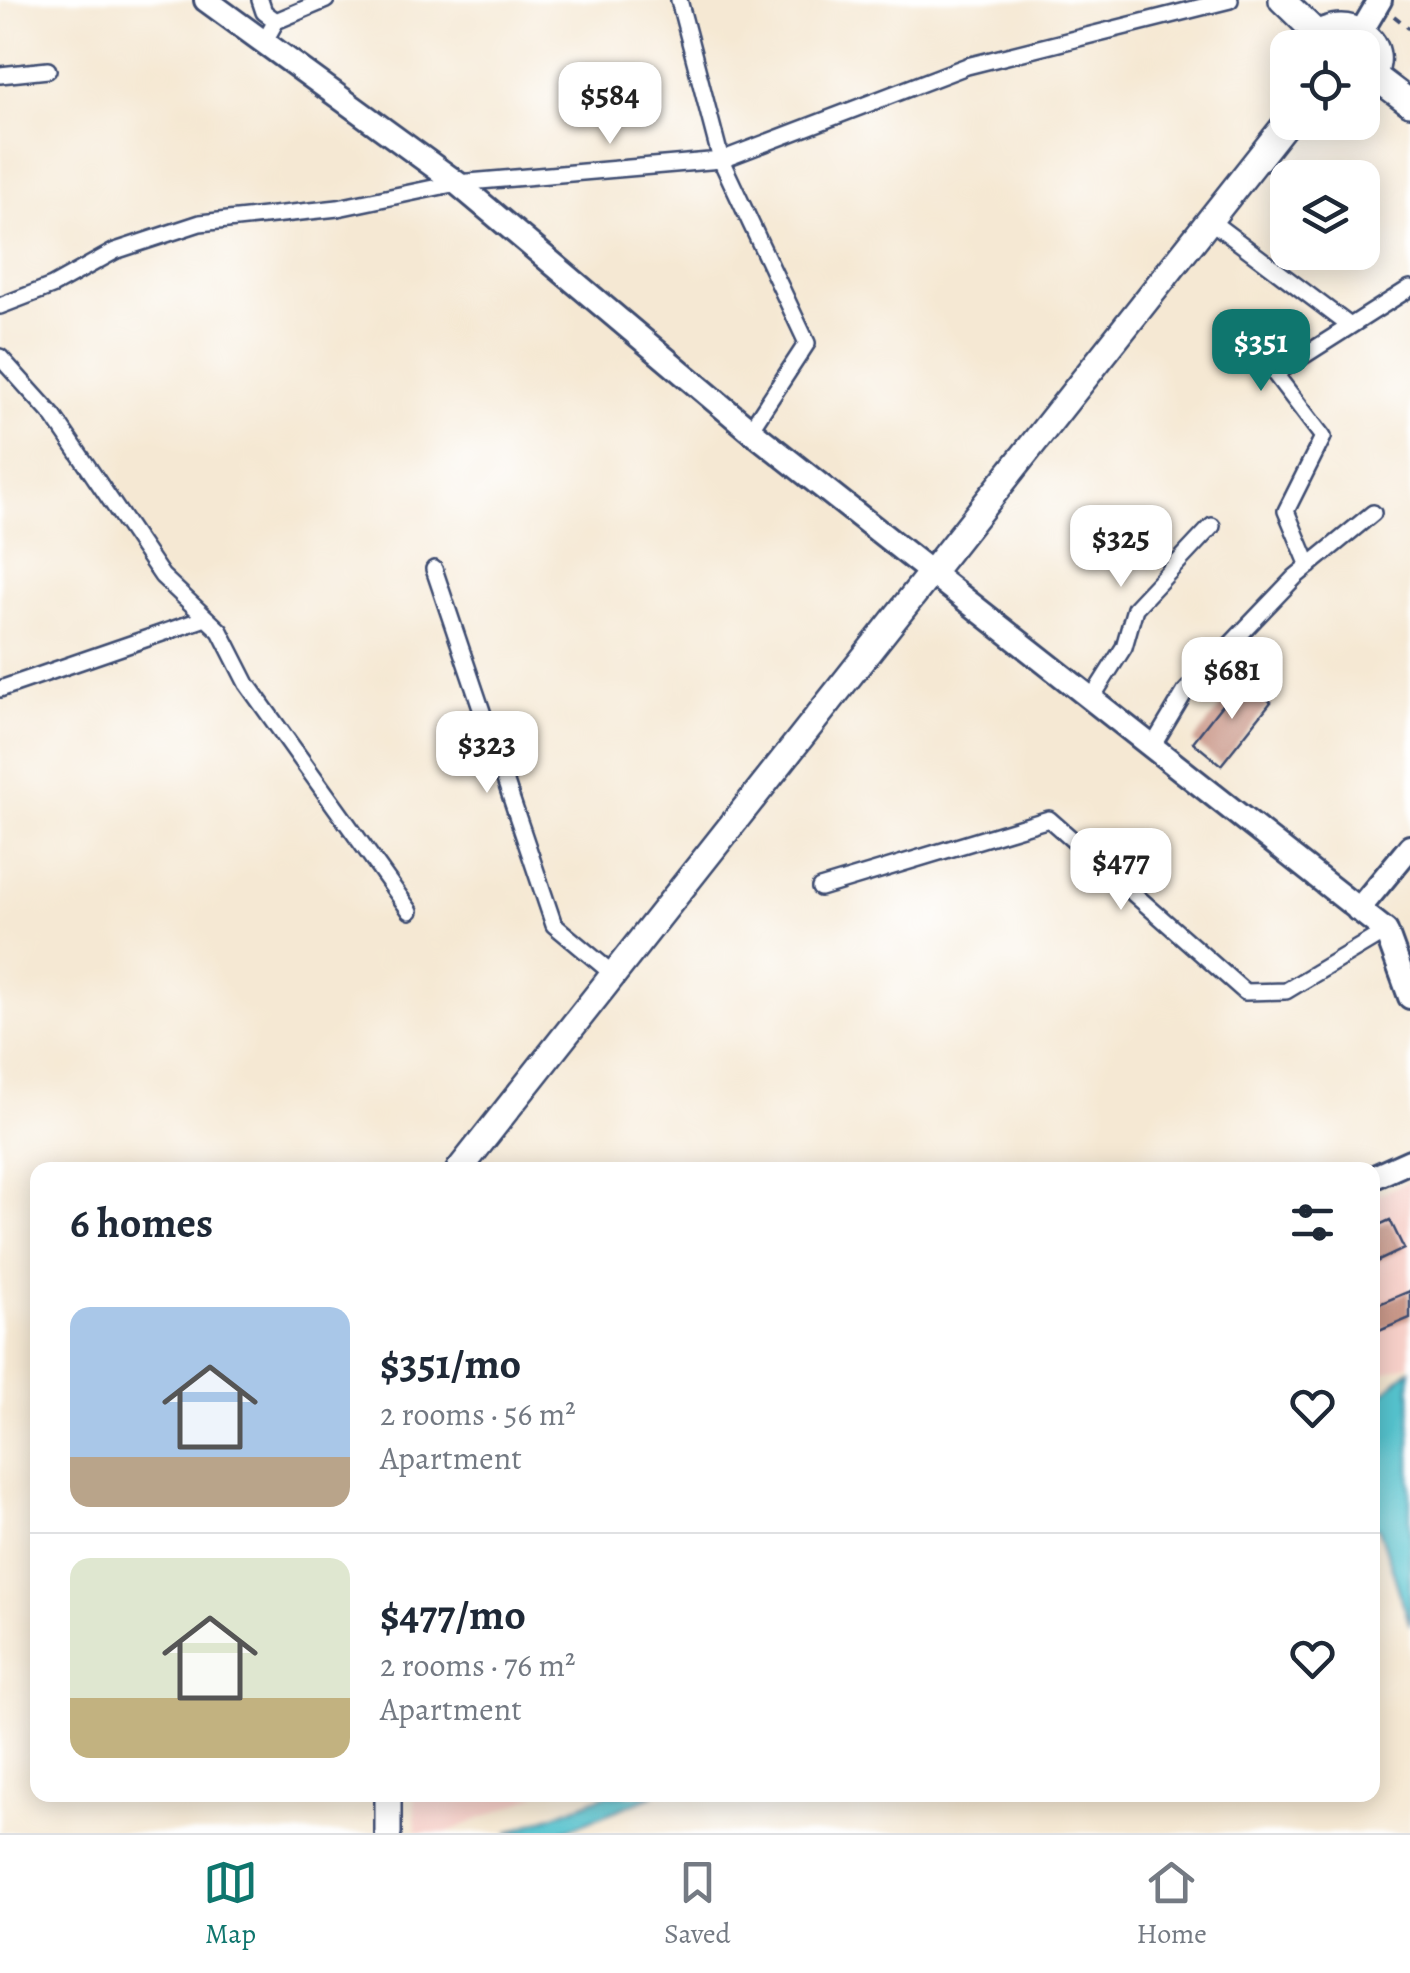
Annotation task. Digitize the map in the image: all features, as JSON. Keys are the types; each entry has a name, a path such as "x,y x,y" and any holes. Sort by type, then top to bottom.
{"main road":[{"path":"1282,0 1304,30"},
{"path":"1320,30 1334,17 1358,18 1374,11"},
{"path":"1380,88 1410,103"},
{"path":"465,1162 1272,140"},
{"path":"388,1802 388,1833"}],"street":[{"path":"206,0 457,183 750,430 1386,931 1410,998"},
{"path":"260,0 264,12 276,21"},
{"path":"263,44 276,21 326,0"},
{"path":"679,0 721,160 807,343 750,430"},
{"path":"0,306 52,286 115,251 200,224 338,208 457,183 721,160 967,66 1230,0"},
{"path":"0,75 48,70"},
{"path":"1208,219 1350,326"},
{"path":"1309,566 1286,511 1323,438 1274,374 1410,288"},
{"path":"0,357 54,417 162,576 220,631 248,684 410,911"},
{"path":"1152,747 1185,692 1309,566 1373,512"},
{"path":"1091,699 1124,648 1136,608 1212,526"},
{"path":"434,568 554,925 613,974"},
{"path":"0,688 206,618"},
{"path":"820,888 1048,819 1245,992 1286,991 1386,931"},
{"path":"1358,910 1410,847"},
{"path":"1380,1174 1410,1161"}],"shaded area":[{"path":"1410,1181 1410,1364 1380,1375 1380,1194"},
{"path":"414,1802 521,1802 445,1833 416,1833"}],"water":[{"path":"1410,1369 1410,1625 1380,1531 1380,1397"},
{"path":"588,1802 637,1802 558,1833 507,1833"}],"building":[{"path":"1242,679 1271,702 1221,765 1193,742"},
{"path":"1390,1220 1404,1249 1380,1260 1380,1224"},
{"path":"1410,1291 1410,1318 1380,1331 1380,1304"}]}
